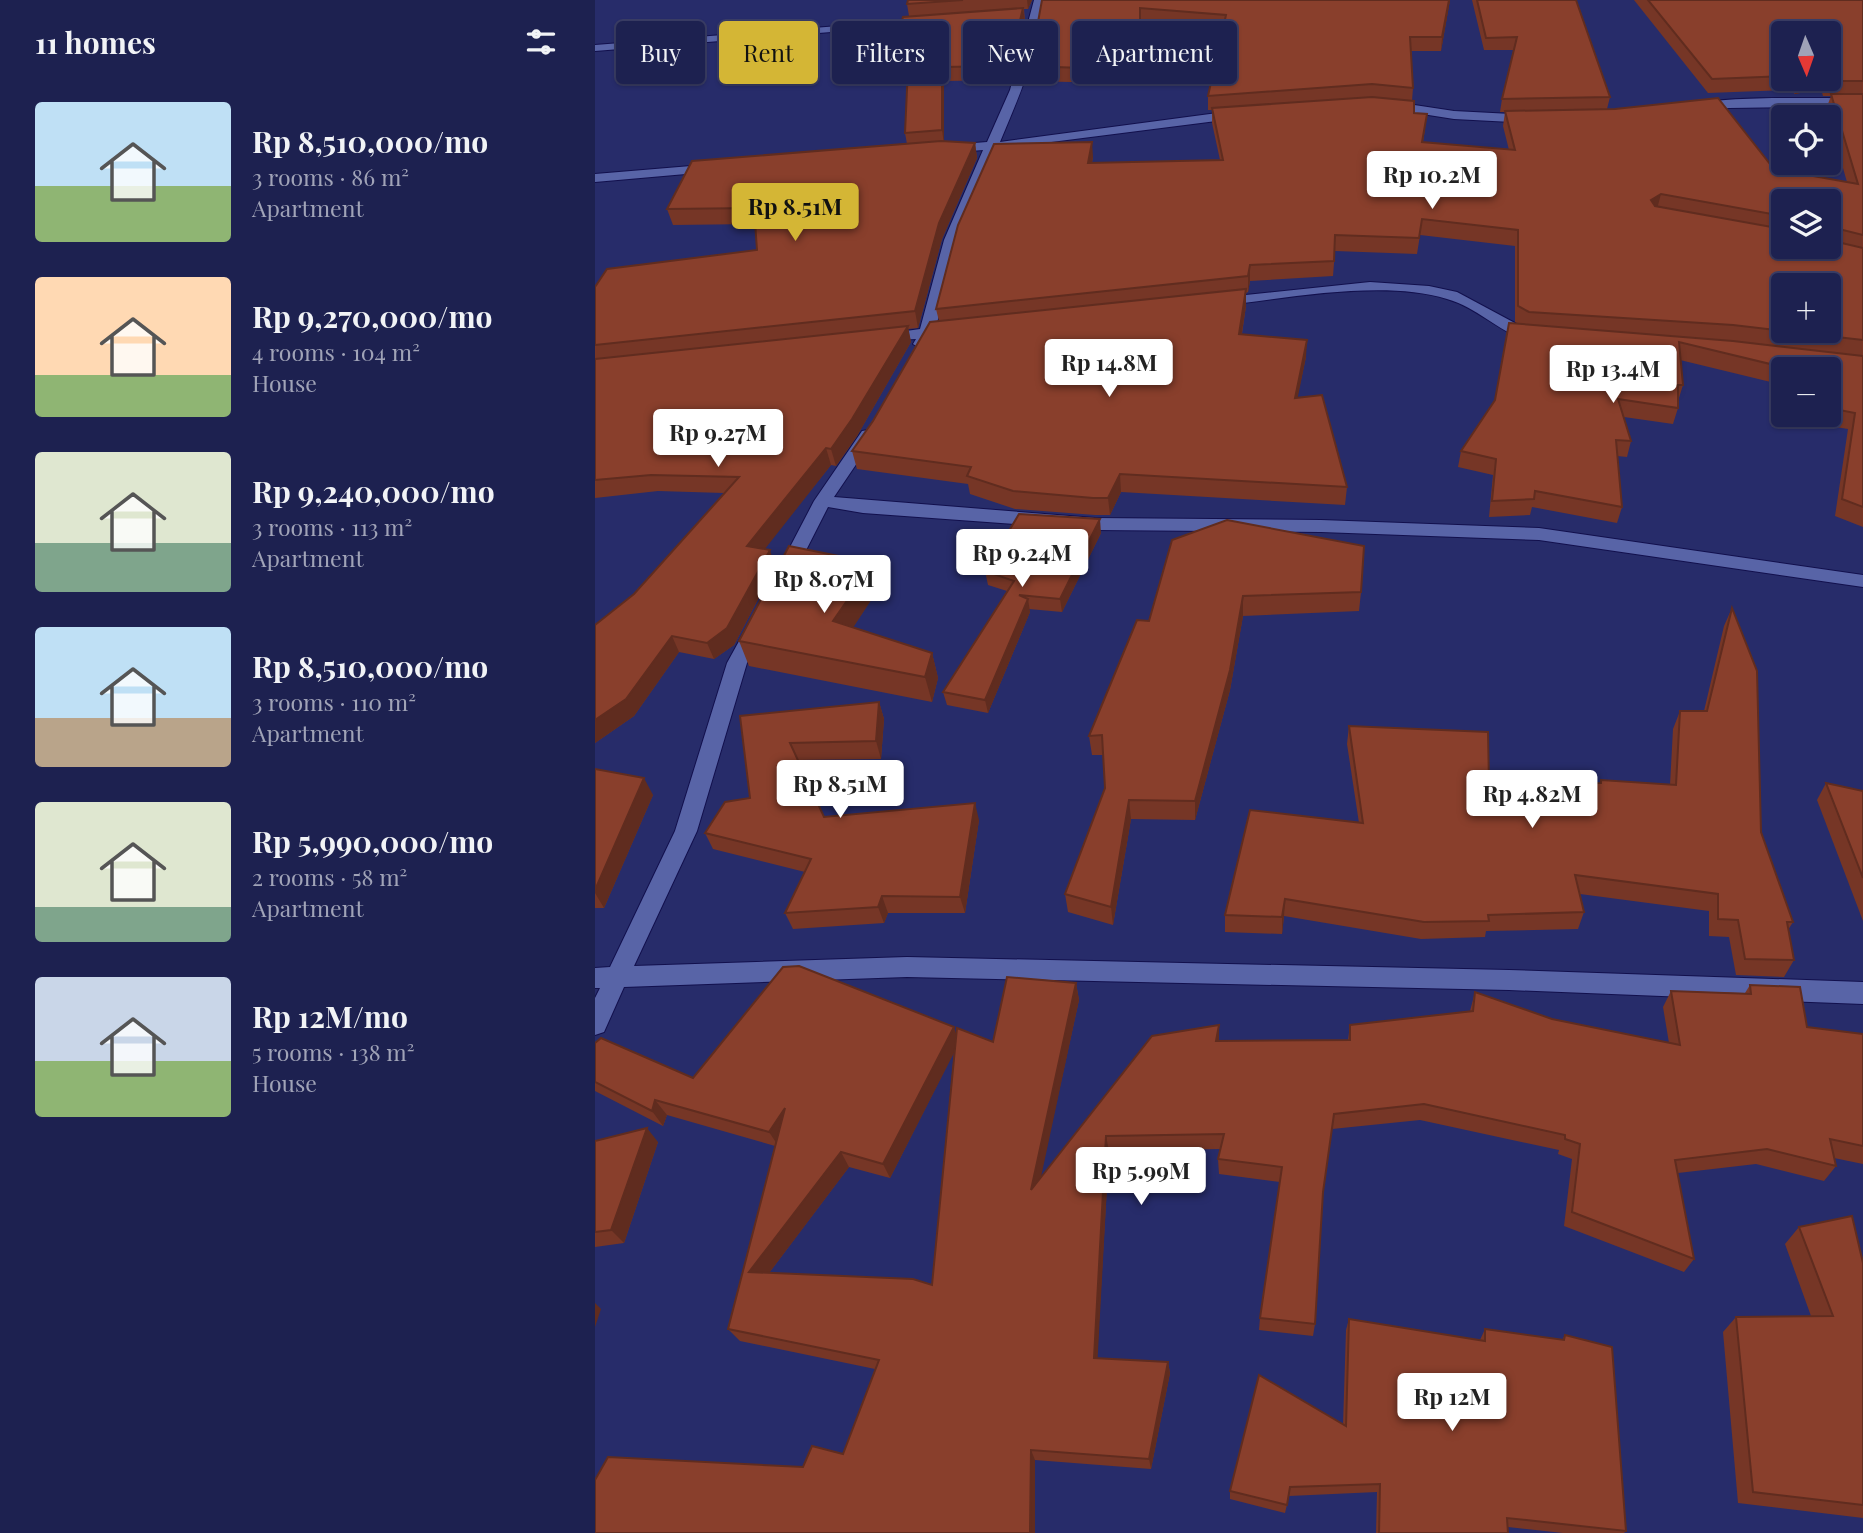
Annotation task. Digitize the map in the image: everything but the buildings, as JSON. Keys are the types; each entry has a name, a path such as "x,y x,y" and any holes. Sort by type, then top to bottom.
{"street":[{"path":"912,361 927,333 951,240 1016,90 1028,51 1032,10"},
{"path":"595,48 832,30"},
{"path":"1677,110 1729,104 1863,102"},
{"path":"1371,104 1407,106 1489,118 1541,118"},
{"path":"939,150 1019,144 1212,116 1252,113"},
{"path":"595,178 733,167"},
{"path":"1208,303 1370,286 1391,288 1460,298 1521,335 1548,339"},
{"path":"872,339 957,330"},
{"path":"775,592 831,503 880,416"},
{"path":"831,503 1095,524 1321,526 1539,534 1863,581"},
{"path":"595,1024 606,979 686,831 737,663 762,616"},
{"path":"606,979 907,967 1509,980 1863,993"}]}
